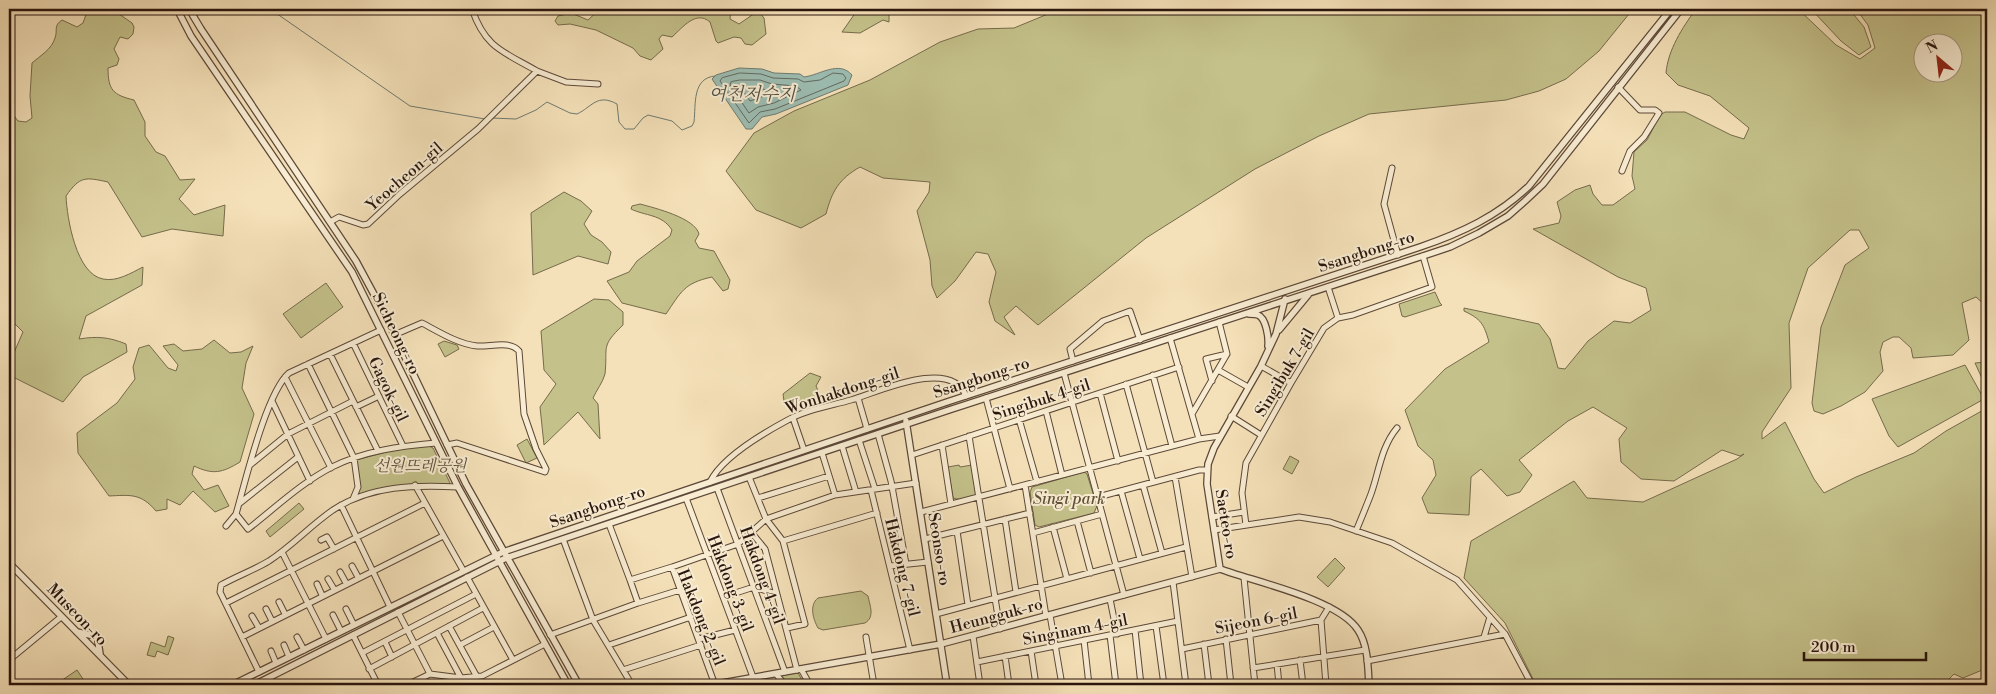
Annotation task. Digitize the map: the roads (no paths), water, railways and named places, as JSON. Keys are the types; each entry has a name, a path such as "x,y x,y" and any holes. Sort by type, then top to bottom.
{"street":[{"name":"Sicheong-ro","path":"177,9 191,36 352,272 458,487 568,685"},
{"name":"Sicheong-ro","path":"189,9 356,261 447,445 506,558 579,685"},
{"path":"472,9 479,28 489,41 537,71 566,82 598,84"},
{"name":"Ssangbong-ro","path":"232,685 503,552 1465,231 1493,215 1522,193 1536,178 1671,9"},
{"name":"Ssangbong-ro","path":"254,685 506,558 822,452 1450,247 1479,233 1514,211 1543,184 1681,9"},
{"name":"Yeocheon-gil","path":"330,222 339,217 363,225 368,224 400,194 487,121 537,71"},
{"path":"1618,87 1640,110 1655,110 1659,112 1644,136 1630,151 1622,171"},
{"path":"1392,168 1384,204 1398,254"},
{"path":"322,227 330,222"},
{"path":"1420,247 1423,256"},
{"name":"Singibuk 7-gil","path":"1246,525 1243,478 1246,463 1290,383 1324,328 1338,318 1432,287 1423,256"},
{"path":"1328,287 1338,318"},
{"path":"1276,334 1310,293 1322,289"},
{"path":"1283,292 1286,300"},
{"name":"Saeteo-ro","path":"1286,300 1276,334 1261,366 1220,436 1207,470 1206,484 1220,569 1314,600 1344,616 1354,624 1361,635 1370,685"},
{"path":"1073,361 1070,349 1104,321 1130,311 1140,340"},
{"path":"1244,314 1256,314 1261,317 1268,337 1268,350"},
{"path":"1192,414 1226,354 1219,322"},
{"path":"394,335 422,323 444,335 477,346 510,345 518,349 524,414 536,449 546,469 545,472 457,444 447,445"},
{"name":"Gagok-gil","path":"285,376 381,330"},
{"path":"1170,338 1199,439"},
{"name":"Gagok-gil","path":"353,343 403,446"},
{"path":"330,354 378,451"},
{"path":"1212,381 1206,359 1226,354"},
{"path":"308,364 354,458 358,487 352,500"},
{"path":"1261,366 1290,383"},
{"name":"Singibuk 4-gil","path":"912,455 1179,367"},
{"path":"1218,370 1248,387"},
{"path":"1064,373 1124,595"},
{"path":"1154,375 1172,446"},
{"path":"226,526 236,514 272,401 285,376"},
{"path":"285,376 331,468"},
{"name":"Wonhakdong-gil","path":"710,482 717,469 731,456 793,418 918,379 955,381 961,386 966,396"},
{"path":"1126,384 1153,482"},
{"path":"1100,393 1118,461"},
{"path":"356,407 379,396"},
{"path":"414,401 423,396"},
{"path":"858,398 867,429"},
{"path":"986,398 1010,489"},
{"path":"272,401 310,481"},
{"path":"250,466 288,434 353,401"},
{"path":"1046,411 1062,475"},
{"name":"Seonso-ro","path":"906,416 948,685"},
{"path":"1231,416 1261,434"},
{"path":"793,418 804,450"},
{"path":"1019,420 1037,482"},
{"path":"1356,531 1371,494 1380,462 1391,436 1397,428"},
{"path":"878,434 892,487 906,564"},
{"path":"969,436 1000,629"},
{"path":"921,512 1199,439 1220,436"},
{"name":"Hakdong 7-gil","path":"859,440 873,490 910,650"},
{"name":"Gagok-gil","path":"236,514 248,529 310,481 331,468 354,458 378,451 403,446 436,443"},
{"path":"942,445 951,504"},
{"path":"842,446 856,492"},
{"path":"822,452 835,494"},
{"path":"239,503 298,457"},
{"path":"1098,497 1207,470"},
{"path":"758,498 829,476"},
{"path":"749,477 766,519 783,541 805,624 787,628"},
{"path":"1175,477 1192,577"},
{"path":"672,567 738,544 766,519 835,494 916,483"},
{"path":"1025,485 1041,586 1062,685"},
{"path":"1143,485 1162,553"},
{"path":"263,680 220,592 222,585 282,552 341,505 352,500 379,490 415,486 458,487"},
{"path":"415,486 463,570"},
{"name":"Hakdong 4-gil","path":"717,488 785,672"},
{"path":"1121,491 1140,559"},
{"name":"Hakdong 3-gil","path":"686,498 753,678"},
{"path":"226,603 424,504"},
{"path":"341,505 390,607"},
{"path":"1212,517 1244,512"},
{"path":"783,541 877,513"},
{"path":"925,539 1030,513"},
{"path":"1033,533 1102,514"},
{"path":"1214,530 1299,517 1330,522 1392,544 1450,575 1463,586 1505,634 1532,685"},
{"path":"1006,519 1016,592"},
{"path":"1077,520 1091,572"},
{"path":"609,524 638,603"},
{"path":"1053,527 1067,579"},
{"path":"957,531 968,605"},
{"path":"751,532 765,549 776,594 799,669 810,685"},
{"path":"242,637 322,595 443,536"},
{"path":"321,540 327,537 334,549"},
{"path":"563,539 593,620 632,685"},
{"path":"936,614 1186,547"},
{"path":"282,552 326,639"},
{"path":"890,566 928,562"},
{"name":"Museon-ro","path":"9,563 129,685"},
{"path":"352,566 358,577"},
{"name":"Hakdong 2-gil","path":"630,580 672,567 715,685"},
{"name":"Heungguk-ro","path":"711,685 741,683 753,678 799,669 941,644 1220,569"},
{"path":"340,572 346,583"},
{"path":"467,577 513,660"},
{"path":"1244,578 1255,685"},
{"path":"328,579 334,589"},
{"path":"1171,685 1186,684 1173,582"},
{"path":"317,584 322,595"},
{"path":"723,597 754,586 776,594"},
{"path":"550,635 680,590"},
{"path":"362,654 476,594"},
{"path":"1110,599 1117,634"},
{"path":"279,602 286,614"},
{"path":"369,669 484,608"},
{"name":"Sijeon 6-gil","path":"1182,649 1320,620 1329,608"},
{"path":"266,609 272,621"},
{"path":"346,609 354,624"},
{"path":"398,612 430,674"},
{"path":"333,615 341,631"},
{"path":"252,616 259,628"},
{"path":"9,660 61,617"},
{"path":"609,645 691,617"},
{"path":"1484,637 1490,617"},
{"path":"1320,620 1326,685"},
{"name":"Singinam 4-gil","path":"977,662 1178,621"},
{"path":"449,626 477,676"},
{"path":"1156,626 1164,685"},
{"path":"460,645 494,627"},
{"path":"623,670 735,630"},
{"path":"1135,630 1141,685"},
{"path":"76,631 97,635 100,656"},
{"path":"437,633 461,678"},
{"path":"1367,661 1505,634"},
{"path":"353,635 378,685"},
{"path":"1110,635 1116,685"},
{"path":"973,636 980,685"},
{"path":"298,637 304,650"},
{"path":"866,637 874,685"},
{"path":"1226,639 1231,685"},
{"path":"1084,640 1089,685"},
{"path":"385,642 392,657"},
{"path":"406,685 430,674 461,678 493,672 545,644"},
{"path":"1204,644 1209,685"},
{"path":"284,645 289,657"},
{"path":"1254,668 1365,650"},
{"path":"270,651 276,663"},
{"path":"1031,651 1036,685"},
{"path":"1005,656 1009,685"},
{"path":"1300,660 1303,685"},
{"path":"1277,664 1279,685"},
{"path":"776,674 785,685"}],"water":[{"name":"여천저수지","path":"739,68 762,69 774,73 800,74 804,77 829,70 841,69 852,75 848,85 776,114 762,117 752,129 746,129 712,79 716,75"}],"waterway":[{"path":"270,9 410,106 485,119"},
{"path":"491,118 516,119 536,110 547,102 570,113 577,114 595,102 604,100 617,104 619,122 625,129 634,129 648,115 672,121 682,130 692,126 694,122 695,100 702,81 715,76"}],"park label":[{"name":"선원뜨레공원","path":"420,465"},
{"name":"Singi park","path":"1069,498"}]}
